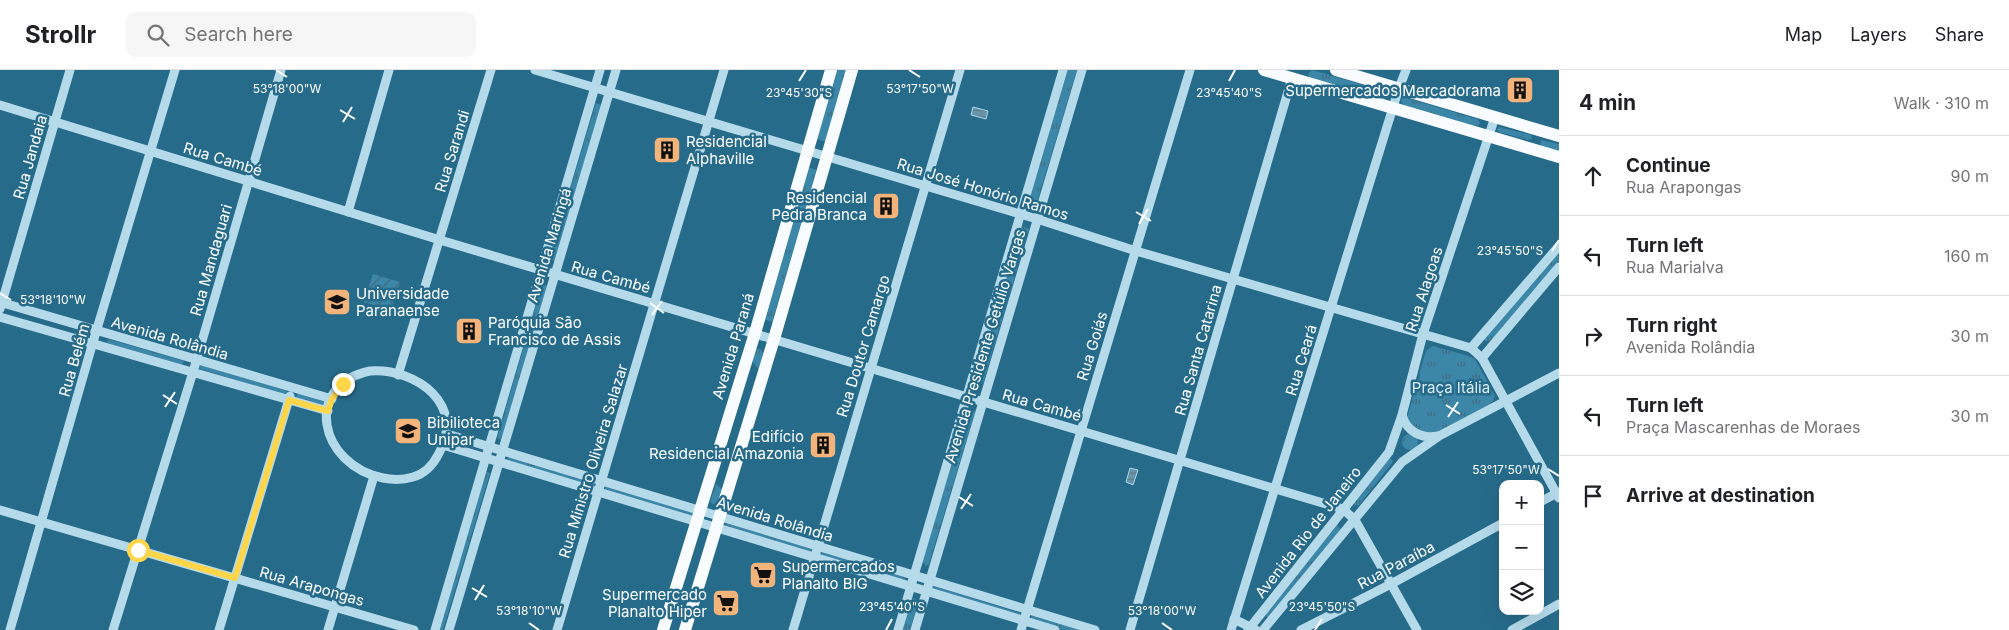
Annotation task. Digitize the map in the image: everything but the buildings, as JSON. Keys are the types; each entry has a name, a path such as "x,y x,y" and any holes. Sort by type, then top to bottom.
{"main road":[{"name":"Avenida Paraná","path":"663,630 755,333 806,151 831,70"},
{"path":"685,630 774,339 852,70"},
{"path":"1264,70 1294,73 1393,108 1559,157"},
{"path":"1336,70 1559,136"},
{"path":"1533,149 1540,131"}],"street":[{"name":"Rua Jandaia","path":"1,305 70,70"},
{"name":"Rua Belém","path":"10,630 93,342 175,70"},
{"name":"Rua Mandaguari","path":"113,630 193,372 281,70"},
{"path":"348,212 389,70"},
{"name":"Rua Sarandi","path":"398,375 490,70"},
{"name":"Rua José Honório Ramos","path":"535,70 1037,219 1136,251 1471,348"},
{"name":"Avenida Maringá","path":"435,630 600,70"},
{"name":"Avenida Maringá","path":"449,630 616,70"},
{"name":"Rua Ministro Oliveira Salazar","path":"557,630 724,70"},
{"name":"Rua Doutor Camargo","path":"793,630 960,70"},
{"name":"Avenida Presidente Getúlio Vargas","path":"898,630 1063,70"},
{"name":"Avenida Presidente Getúlio Vargas","path":"915,630 1082,70"},
{"name":"Rua Goiás","path":"1021,630 1190,70"},
{"path":"1399,88 1406,70"},
{"name":"Rua Santa Catarina","path":"1130,630 1294,73"},
{"name":"Rua Ceará","path":"1231,630 1399,88"},
{"name":"Rua Cambé","path":"0,105 440,240 1344,509 1355,520 1417,630"},
{"name":"Rua Alagoas","path":"1389,452 1402,415 1423,334 1495,117"},
{"path":"1544,500 1558,494 1482,358 1471,348 1559,246"},
{"path":"1482,358 1559,267"},
{"name":"Avenida Rolândia","path":"1,305 332,399"},
{"name":"Avenida Rolândia","path":"0,317 93,342 328,411"},
{"path":"377,370 398,375 419,383 428,389 438,398 447,418 447,434 432,464 419,475 399,480 374,476 348,462 334,446 327,429 328,411 332,399 343,384 362,373 377,370"},
{"name":"Avenida Rio de Janeiro","path":"1263,630 1402,462 1439,436 1559,373"},
{"path":"219,630 292,388"},
{"path":"1402,415 1404,422 1414,432 1424,437 1439,436"},
{"name":"Avenida Rolândia","path":"447,434 601,481 698,516"},
{"name":"Avenida Rolândia","path":"443,445 598,491 818,546 1096,630"},
{"path":"1389,452 1402,462"},
{"name":"Avenida Rio de Janeiro","path":"1252,629 1389,452"},
{"path":"328,630 374,476"},
{"name":"Rua Arapongas","path":"0,510 414,630"},
{"name":"Avenida Rolândia","path":"719,522 814,558 1055,630"},
{"name":"Rua Paraíba","path":"1302,630 1391,584 1499,524"},
{"path":"1512,630 1559,604"},
{"path":"1234,619 1252,629"}],"green space":[{"path":"838,70 847,70 826,142 817,139"},
{"path":"1068,70 1077,70 1037,202 1033,205 1030,204 1029,200"},
{"path":"1312,70 1384,91 1386,96 1384,99 1309,78 1308,74"},
{"path":"1403,97 1477,119 1480,123 1477,127 1404,105 1401,101"},
{"path":"596,103 602,105 555,261 549,260"},
{"path":"1499,127 1531,135 1532,139 1528,140 1499,132 1497,130"},
{"path":"1541,140 1559,144 1559,152 1540,146"},
{"path":"808,167 817,170 772,322 763,319"},
{"path":"1024,226 1029,229 983,383 979,385 974,381 1021,227"},
{"path":"1558,253 1559,261 1491,341 1485,341 1484,339"},
{"path":"373,274 400,282 391,311 364,302"},
{"path":"542,284 548,286 503,440 497,439"},
{"path":"108,339 184,361 182,365 107,343"},
{"name":"Praça Itália","path":"1433,346 1475,359 1495,396 1489,405 1441,430 1426,433 1413,427 1407,418 1425,354"},
{"path":"756,349 760,349 763,353 759,370 752,361"},
{"path":"199,364 287,391 285,395 197,368"},
{"path":"298,393 325,402 323,405 296,397"},
{"path":"969,409 975,412 929,564 926,566 922,562"},
{"path":"1410,434 1416,436 1418,442 1416,448 1410,450 1404,448 1402,442 1404,436"},
{"path":"508,457 595,483 593,489 507,463"},
{"path":"1390,458 1393,461 1392,463 1359,505 1355,505 1353,503"},
{"path":"484,471 490,473 443,630 437,629"},
{"path":"716,484 723,490 719,504 716,506 710,502"},
{"path":"606,486 693,512 691,518 604,492"},
{"path":"726,523 812,549 811,554 725,528"},
{"path":"1337,525 1341,530 1269,619 1266,613"},
{"path":"822,552 905,577 904,582 820,557"},
{"path":"933,586 1023,614 1022,618 931,590"},
{"path":"914,598 918,601 910,630 902,630 911,600"},
{"path":"1032,616 1080,630 1064,630 1030,620"}],"shaded area":[{"path":"973,107 988,111 986,119 971,115"},
{"path":"1130,468 1138,470 1133,485 1126,482"}],"place":[{"name":"Supermercados Mercadorama","path":"1520,90"},
{"name":"Residencial Alphaville","path":"667,150"},
{"name":"Residencial Pedra Branca","path":"886,206"},
{"name":"Universidade Paranaense","path":"337,302"},
{"name":"Paróquia São Francisco de Assis","path":"469,331"},
{"name":"Bibilioteca Unipar","path":"408,431"},
{"name":"Edifício Residencial Amazonia","path":"823,445"},
{"name":"Supermercados Planalto BIG","path":"763,575"},
{"name":"Supermercado Planalto Hiper","path":"726,603"}],"route":[{"path":"138,550 235,578 289,400 328,411 332,399 343,384"}]}
